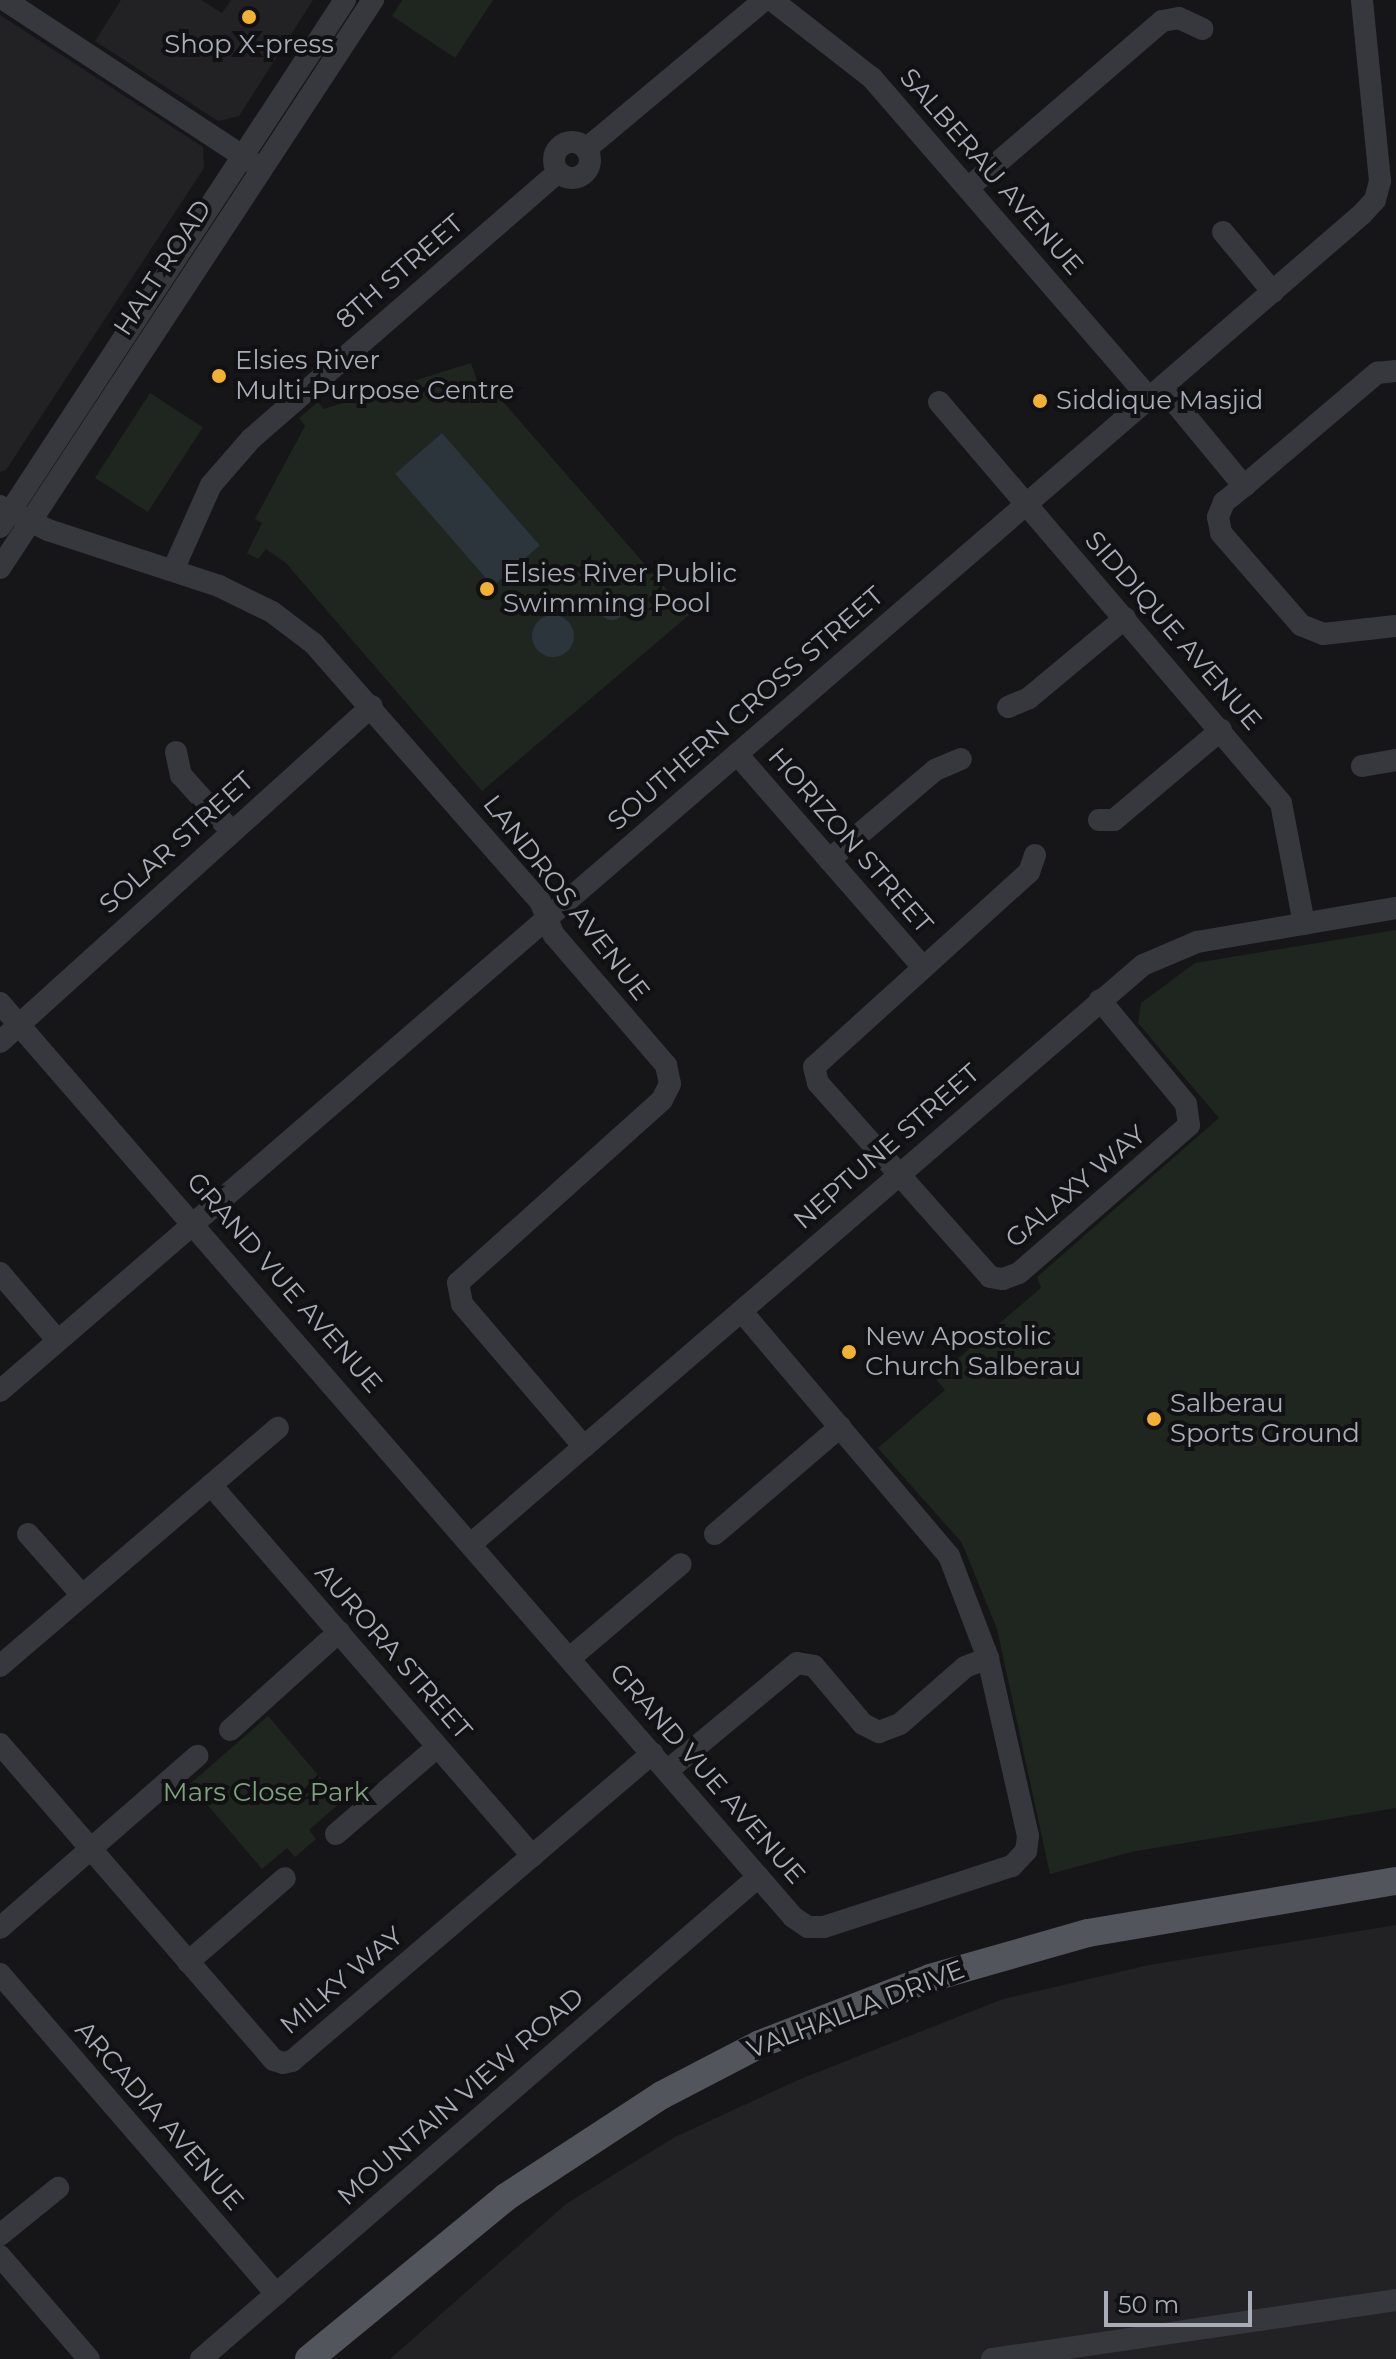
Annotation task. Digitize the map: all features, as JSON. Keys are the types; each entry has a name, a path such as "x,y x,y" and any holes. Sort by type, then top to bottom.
{"main road":[{"name":"VALHALLA DRIVE","path":"309,2359 506,2197 611,2127 710,2068 819,2018 984,1961 1088,1933 1396,1881"},
{"path":"323,2359 371,2305"}],"street":[{"path":"5,0 262,169"},
{"name":"HALT ROAD","path":"0,568 10,517 345,0"},
{"name":"HALT ROAD","path":"10,517 262,169 373,0"},
{"name":"8TH STREET","path":"173,570 211,485 251,439 558,172 569,178 585,172 589,160 586,149 764,0"},
{"name":"SALBERAU AVENUE","path":"772,0 853,59 1244,486"},
{"name":"SOUTHERN CROSS STREET","path":"0,1391 1273,292 1375,200 1380,181 1362,0"},
{"path":"968,188 1162,21 1179,18 1203,29"},
{"path":"1223,232 1273,292"},
{"path":"1396,371 1377,373 1224,502 1218,517 1221,533 1301,625 1323,634 1396,626"},
{"name":"SIDDIQUE AVENUE","path":"939,402 1281,803 1304,924"},
{"name":"LANDROS AVENUE","path":"10,517 173,570 246,598 283,620 334,662 540,901 554,935 666,1065 670,1084 662,1100 466,1270 457,1290 462,1304 584,1447"},
{"path":"1008,707 1029,698 1125,618"},
{"name":"SOLAR STREET","path":"19,1023 372,706"},
{"path":"1099,820 1114,820 1221,730"},
{"path":"176,752 181,775 231,831"},
{"name":"HORIZON STREET","path":"737,754 921,965"},
{"path":"829,860 935,770 961,759"},
{"path":"1362,766 1396,760"},
{"name":"GALAXY WAY","path":"1035,855 1029,872 921,965 814,1067 818,1083 984,1273 1003,1279 1019,1273 1184,1133 1190,1120 1186,1104 1100,1000"},
{"name":"NEPTUNE STREET","path":"471,1544 1143,965 1170,950 1396,908"},
{"name":"GRAND VUE AVENUE","path":"0,1003 195,1223 793,1917 816,1928 1018,1862 1028,1836 988,1658 941,1544 741,1311"},
{"path":"0,1042 19,1023"},
{"path":"0,1273 58,1341"},
{"path":"715,1534 840,1427"},
{"path":"0,1666 278,1428"},
{"name":"AURORA STREET","path":"211,1485 532,1856"},
{"path":"28,1534 82,1595"},
{"path":"570,1658 681,1564"},
{"path":"230,1730 339,1632"},
{"path":"667,1771 797,1663 814,1666 863,1724 879,1732 900,1724 965,1667 988,1658"},
{"name":"MILKY WAY","path":"0,1744 274,2060 288,2062 652,1753"},
{"path":"336,1834 437,1747"},
{"path":"0,1928 197,1756"},
{"name":"MOUNTAIN VIEW ROAD","path":"201,2359 758,1877"},
{"path":"188,1962 285,1878"},
{"name":"ARCADIA AVENUE","path":"0,1974 276,2294"},
{"path":"0,2235 58,2188"},
{"path":"0,2256 89,2359"},
{"path":"992,2359 1396,2300"}],"shaded area":[{"path":"121,0 201,0 222,13 231,0 313,0 239,116 218,121 95,41"},
{"path":"0,15 203,147 204,168 6,470 0,472"},
{"path":"442,433 540,545 493,586 395,474"},
{"path":"612,596 623,603 624,608 617,619 612,620 601,613 600,608 607,597"},
{"path":"553,615 568,621 574,636 568,651 553,657 538,651 532,636 538,621"},
{"path":"1396,1925 1396,2359 390,2359 566,2204 675,2137 798,2080 1003,1999 1149,1965"}],"green space":[{"path":"402,0 493,0 455,58 392,16"},
{"name":"Elsies River Public Swimming Pool","path":"471,363 477,381 491,388 689,615 482,791 286,563 266,549 258,559 247,553 262,523 255,519 305,426 299,418 318,402 324,409"},
{"path":"150,393 203,427 148,512 95,478"},
{"name":"Salberau Sports Ground","path":"1396,930 1396,1808 1131,1852 1050,1874 997,1629 962,1543 878,1448 945,1390 935,1378 1041,1288 1037,1277 1219,1118 1138,1023 1141,1003 1195,963"},
{"name":"Mars Close Park","path":"268,1716 341,1802 309,1830 316,1839 295,1857 287,1848 262,1869 190,1784"}],"place":[{"name":"Shop X-press","path":"249,17"},
{"name":"Elsies River Multi-Purpose Centre","path":"219,376"},
{"name":"Siddique Masjid","path":"1040,401"},
{"name":"Elsies River Public Swimming Pool","path":"487,589"},
{"name":"New Apostolic Church Salberau","path":"849,1352"},
{"name":"Salberau Sports Ground","path":"1154,1419"}]}
